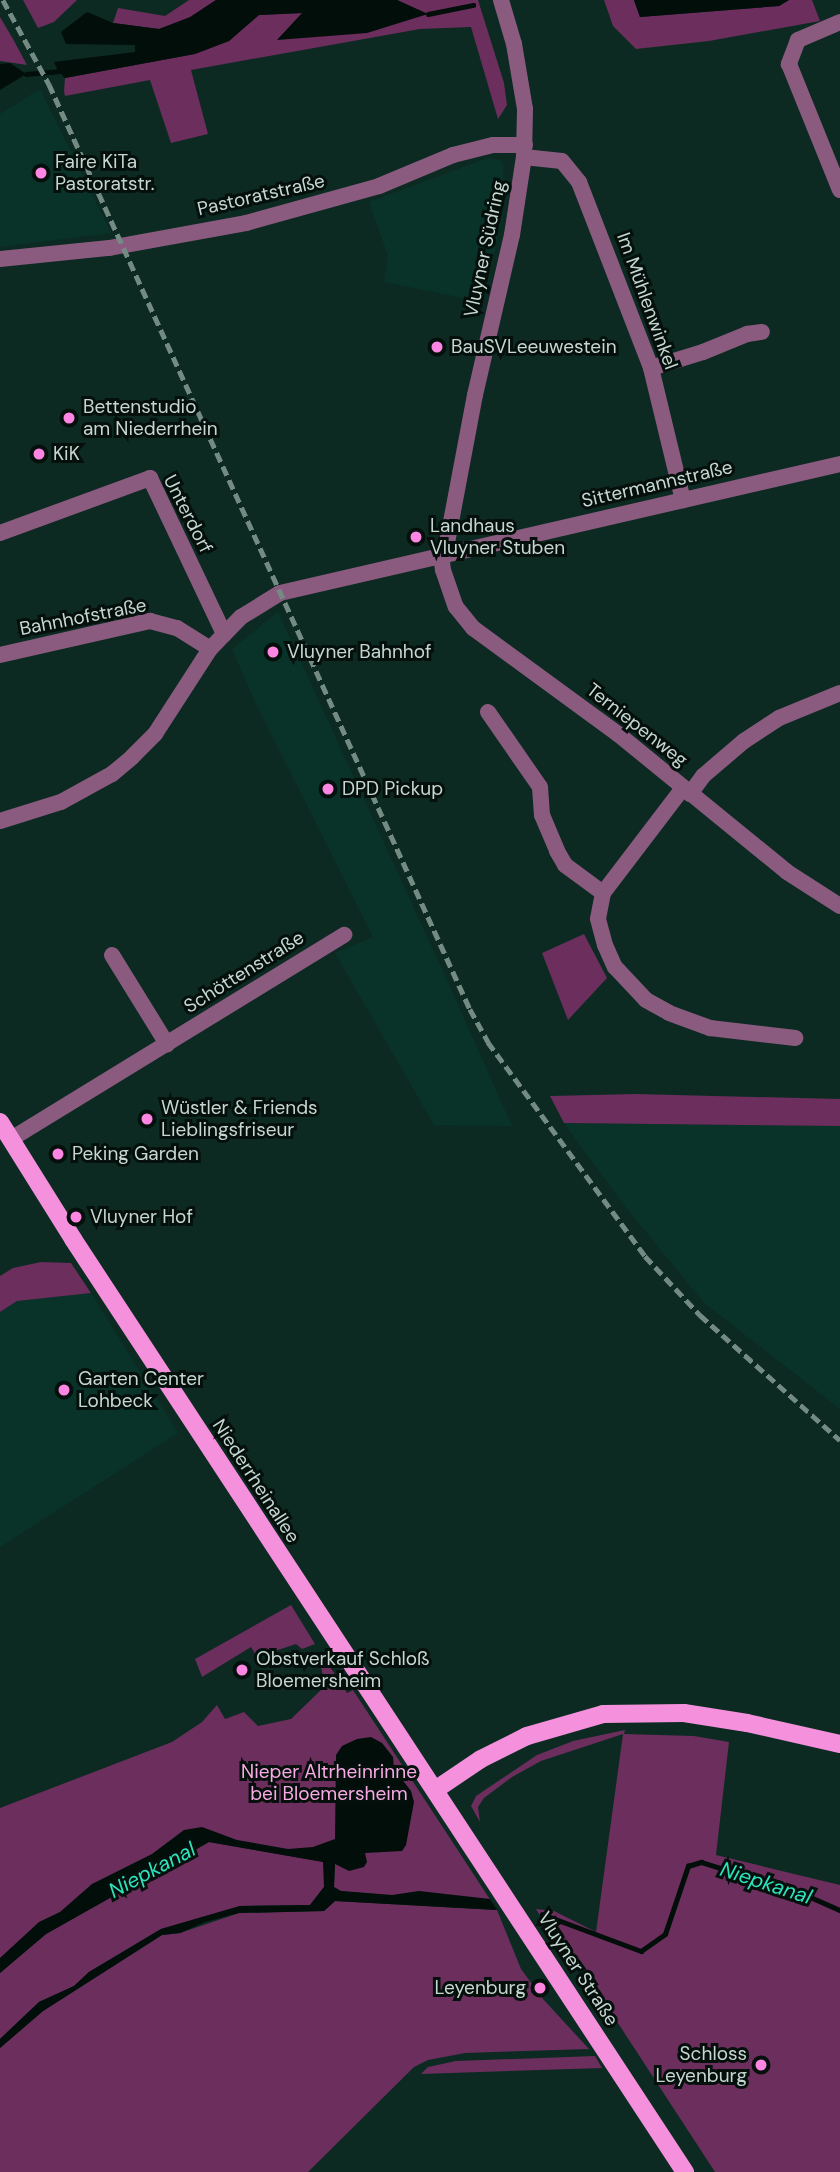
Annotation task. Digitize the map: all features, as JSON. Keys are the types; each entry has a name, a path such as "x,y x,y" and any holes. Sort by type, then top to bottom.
{"main road":[{"name":"Niederrheinallee","path":"0,1122 435,1790"},
{"path":"435,1790 481,1759 514,1742 558,1725 603,1714 684,1713 747,1723 840,1744"},
{"name":"Vluyner Straße","path":"435,1790 685,2172"}],"street":[{"name":"Vluyner Südring","path":"441,554 447,543 475,395 513,235 525,151 524,109 514,44 501,0"},
{"path":"840,22 798,40 789,64 840,190"},
{"name":"Pastoratstraße","path":"0,260 109,248 246,223 379,186 453,155 493,145 525,151"},
{"name":"Im Mühlenwinkel","path":"525,151 562,161 579,181 651,368 683,500"},
{"path":"651,368 704,352 747,334 762,332"},
{"name":"Sittermannstraße","path":"441,554 840,464"},
{"name":"Unterdorf","path":"0,533 150,478 223,634"},
{"path":"0,821 61,802 112,774 155,734 210,649 223,634 241,617 280,593 441,554"},
{"name":"Terniepenweg","path":"441,554 443,570 456,607 473,628 618,734 787,872 840,906"},
{"name":"Bahnhofstraße","path":"0,655 150,621 177,628 210,649"},
{"path":"795,1038 710,1028 668,1013 646,1000 615,967 598,919 603,893 686,791 744,741 779,718 840,693"},
{"path":"488,712 499,731 509,738 540,788 542,815 565,865 603,893"},
{"name":"Schöttenstraße","path":"11,1139 344,935"},
{"path":"112,955 167,1044"}],"shaded area":[{"name":"Faire KiTa Pastoratstr.","path":"40,89 111,233 0,247 0,114"},
{"path":"488,158 500,160 504,166 501,203 503,214 483,302 384,282 388,256 369,202"},
{"path":"278,612 512,1126 434,1125 335,953 373,937 256,704 232,649"},
{"path":"564,1123 840,1126 840,1409 703,1302 620,1200"},
{"path":"91,1293 178,1433 0,1547 0,1312 16,1301"}],"green space":[{"path":"23,0 77,0 54,22 38,28"},
{"path":"189,0 216,0 190,18 159,29 113,23 118,8 165,16"},
{"path":"397,0 478,0 504,83 507,105 498,119 471,27 420,29 191,70 208,134 171,143 150,80 65,96 65,78 194,54 229,41 259,15 303,13 278,39 427,14"},
{"path":"604,0 634,0 640,17 779,6 789,0 812,0 820,21 709,41 636,49 613,26"},
{"path":"0,17 13,39 27,65 0,61"},
{"path":"584,934 607,978 568,1020 542,953"},
{"path":"635,1094 840,1099 840,1126 564,1123 550,1096"},
{"path":"41,1262 71,1263 91,1293 17,1301 0,1312 0,1276 13,1268"},
{"path":"291,1605 315,1644 302,1649 296,1644 257,1657 251,1647 202,1677 195,1659"},
{"name":"Nieper Altrheinrinne bei Bloemersheim","path":"323,1656 347,1693 353,1690 493,1904 340,1891 334,1887 335,1863 213,1837 0,1958 0,1808 172,1742 202,1722 217,1705 225,1719 244,1712 258,1726 291,1719 325,1686 320,1662"},
{"path":"625,1730 624,1734 694,1736 729,1742 716,1855 840,1885 840,2172 715,2172 614,2017 608,2017 589,1973 564,1941 545,1924 536,1909 554,1911 596,1932 623,1734 541,1761 512,1777 484,1798 478,1807 480,1822 471,1806 476,1796 537,1755 573,1741"},
{"path":"209,1842 324,1862 324,1887 310,1905 240,1906 161,1929 89,1972 74,1986 39,2002 0,2039 0,1973 46,1934"},
{"path":"335,1901 497,1910 521,1969 543,1999 589,2049 465,2053 428,2060 414,2067 308,2172 0,2172 0,2048 43,2011 162,1935 180,1933 239,1913 324,1911"},
{"path":"595,2056 602,2068 421,2074 428,2067 456,2061"}],"water":[{"path":"216,0 397,0 428,14 367,33 277,40 302,13 259,15 229,41 195,54 65,78 54,62 135,52 135,45 66,44 61,32 87,12 113,23 159,29 190,17"},
{"path":"634,0 789,0 779,6 640,17"},
{"path":"10,63 26,74 0,90 0,64"},
{"path":"371,1737 382,1743 393,1757 394,1769 411,1791 414,1802 406,1845 402,1851 365,1853 367,1862 364,1867 349,1871 335,1864 334,1887 341,1891 392,1895 419,1891 490,1899 497,1910 335,1901 324,1911 239,1913 205,1922 180,1933 162,1935 43,2011 0,2048 0,2039 39,2002 74,1986 89,1972 161,1929 240,1906 310,1905 324,1887 323,1862 209,1842 46,1934 0,1973 0,1958 39,1922 60,1912 92,1884 152,1854 184,1830 202,1827 237,1840 288,1849 313,1847 335,1839 336,1755 342,1746 357,1739"}],"waterway":[{"path":"428,14 473,5"},
{"path":"26,74 58,71"},
{"name":"Niepkanal","path":"542,1914 641,1951 665,1934 688,1866 701,1862 806,1895 840,1910"}],"railway":[{"path":"3,0 49,84 470,1009 488,1042 645,1256 700,1315 840,1440"}],"place":[{"name":"Faire KiTa Pastoratstr.","path":"41,173"},
{"name":"BauSVLeeuwestein","path":"437,347"},
{"name":"Bettenstudio am Niederrhein","path":"69,418"},
{"name":"KiK","path":"39,454"},
{"name":"Landhaus Vluyner Stuben","path":"416,537"},
{"name":"Vluyner Bahnhof","path":"273,652"},
{"name":"DPD Pickup","path":"328,789"},
{"name":"Wüstler & Friends Lieblingsfriseur","path":"147,1119"},
{"name":"Peking Garden","path":"58,1154"},
{"name":"Vluyner Hof","path":"76,1217"},
{"name":"Garten Center Lohbeck","path":"64,1390"},
{"name":"Obstverkauf Schloß Bloemersheim","path":"242,1670"},
{"name":"Leyenburg","path":"540,1988"},
{"name":"Schloss Leyenburg","path":"761,2065"}]}
